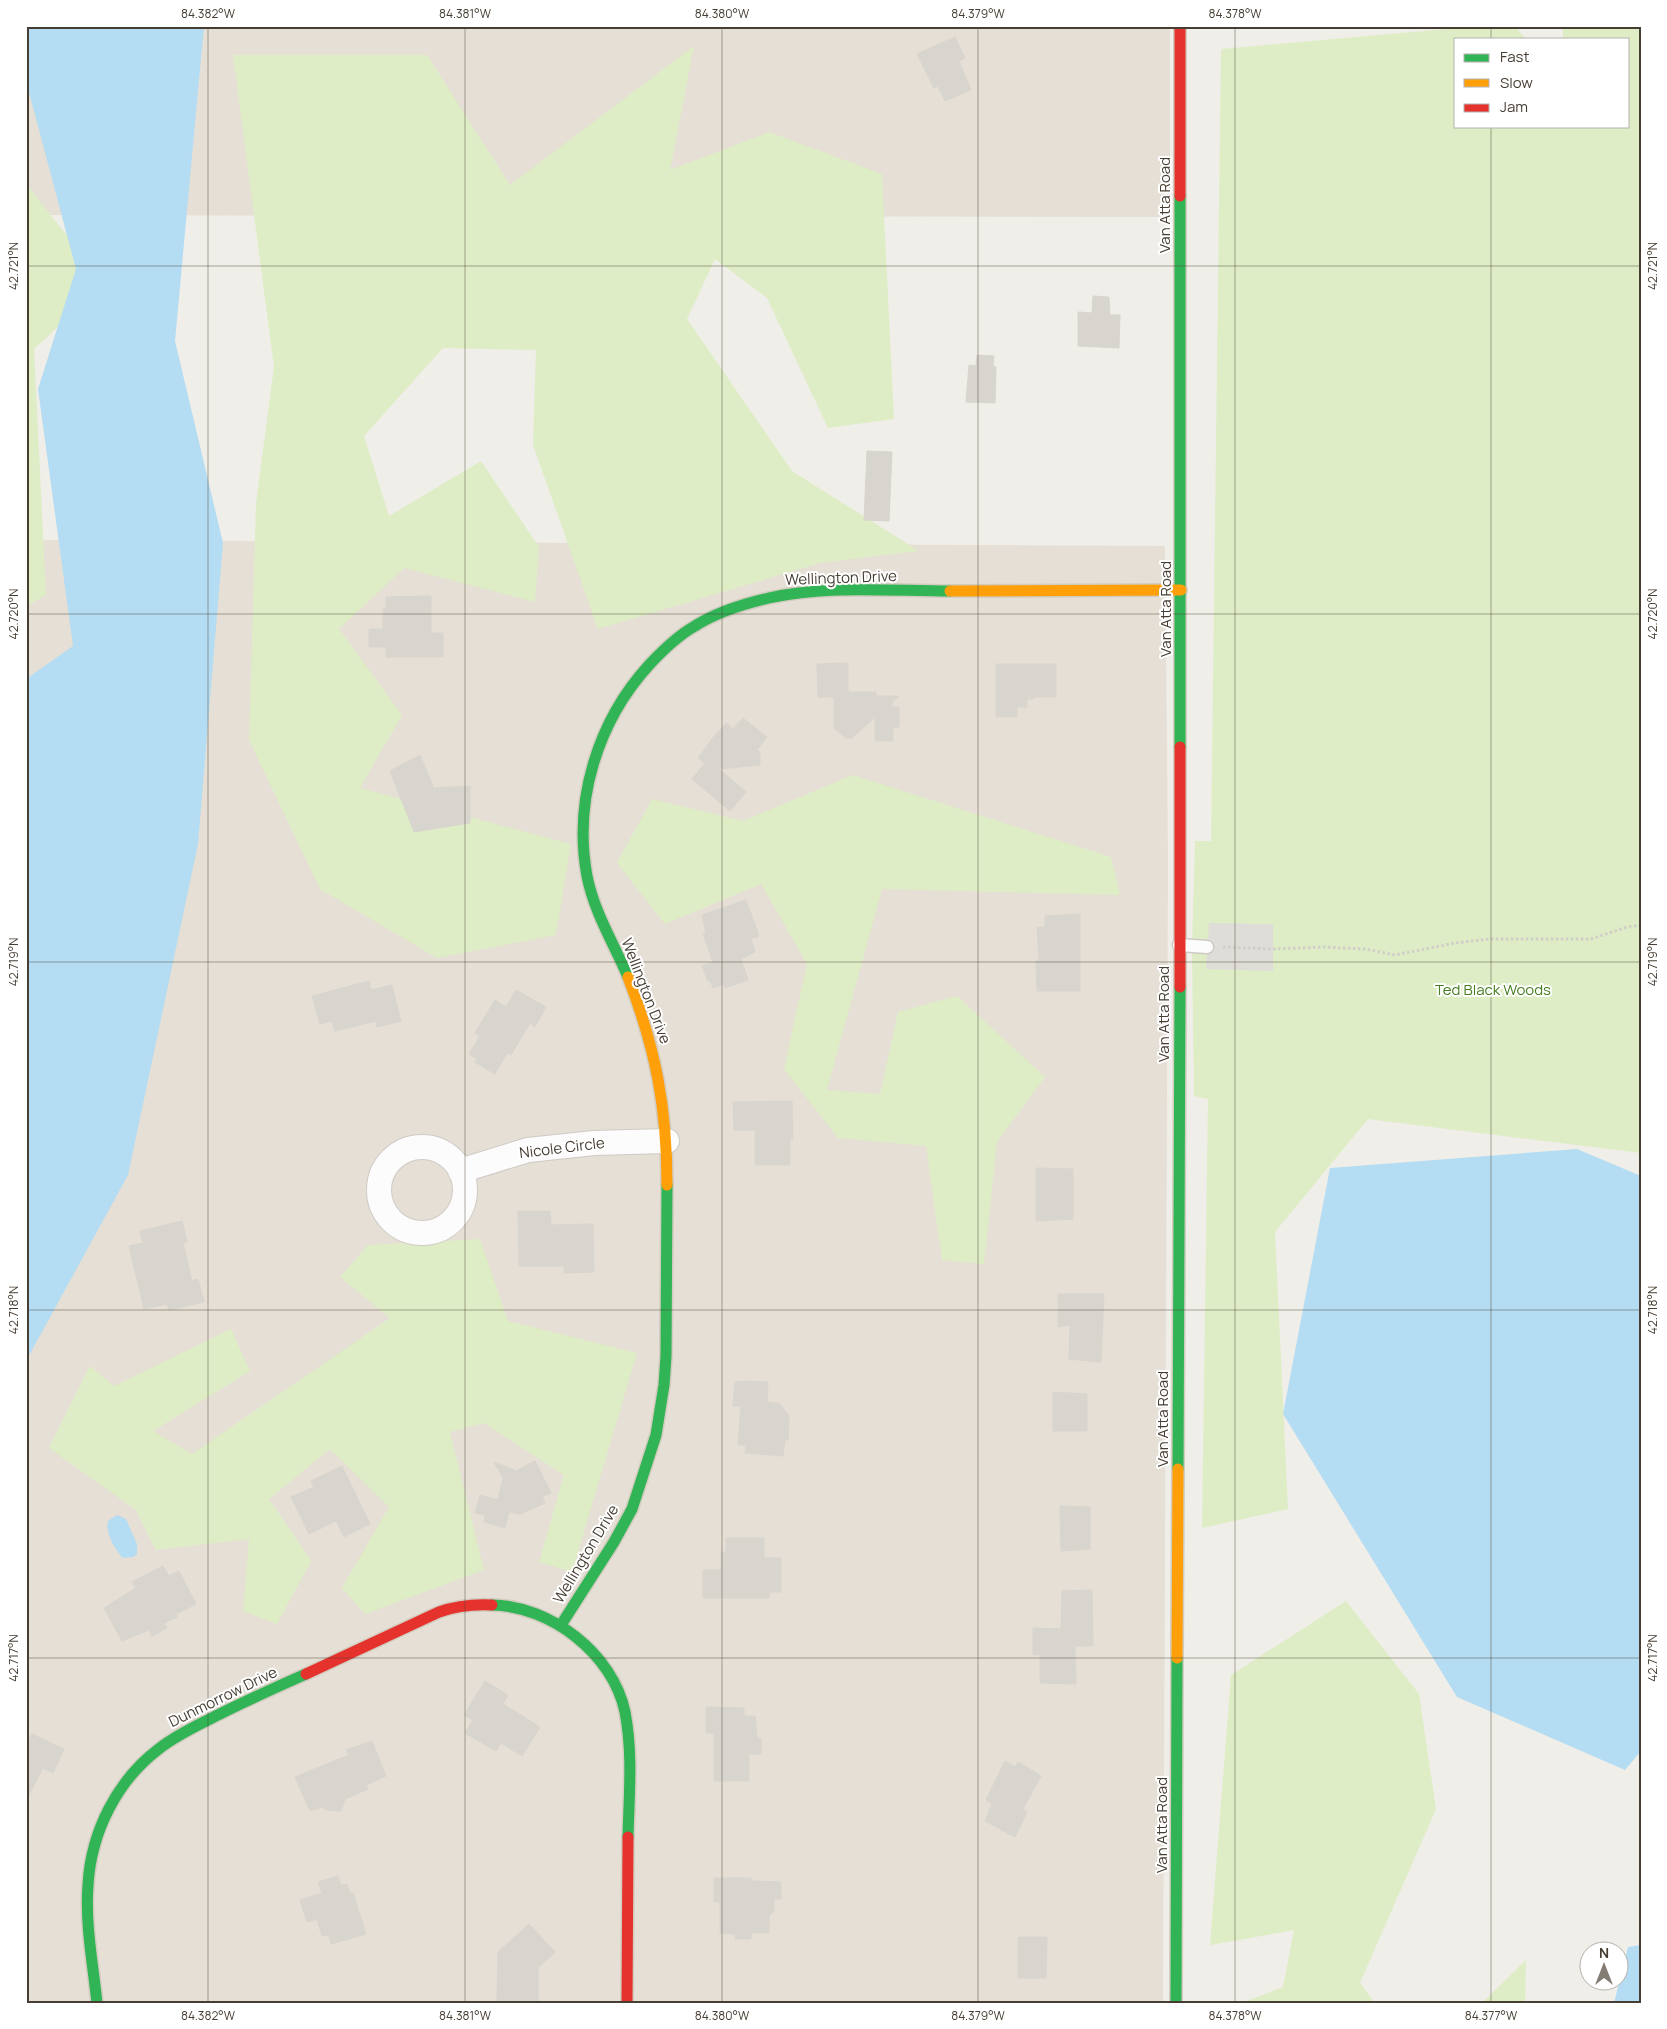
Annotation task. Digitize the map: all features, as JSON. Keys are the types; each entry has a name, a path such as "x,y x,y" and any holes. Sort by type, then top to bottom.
{"street":[{"name":"Van Atta Road","path":"1176,2003 1181,590 1180,26"},
{"name":"Wellington Drive","path":"627,2003 629,1748 624,1708 608,1673 595,1654 561,1625 614,1542 632,1509 656,1435 664,1385 666,1356 667,1141 664,1108 655,1056 630,984 592,896 587,874 584,834 587,788 596,750 610,720 631,685 658,655 680,636 700,623 734,607 762,598 813,591 1181,590"},
{"name":"Nicole Circle","path":"460,1171 528,1150 594,1143 667,1141"},
{"name":"Dunmorrow Drive","path":"97,2003 87,1909 87,1887 95,1844 103,1820 129,1778 158,1749 172,1739 226,1710 441,1611 468,1605 501,1604 540,1614 561,1625"}],"lane":[{"path":"1179,946 1207,947"}],"path":[{"path":"1207,947 1273,949 1325,946 1365,949 1395,954 1489,939 1591,939 1627,927 1641,925"}],"shaded area":[{"path":"26,26 1170,26 1170,217 26,215"},
{"path":"26,540 1165,546 1168,860 1163,2003 26,2003"},
{"path":"1209,923 1273,924 1273,971 1206,969"}],"green space":[{"name":"Ted Black Woods","path":"1480,26 1514,26 1525,38 1454,38 1454,128 1630,128 1630,38 1563,38 1563,26 1641,26 1641,1153 1368,1119 1275,1232 1288,1509 1202,1528 1208,1099 1194,1096 1192,947 1195,841 1211,841 1221,49"},
{"path":"694,46 670,170 769,132 882,174 894,419 828,428 767,298 715,259 687,319 792,471 919,551 820,563 598,629 533,445 536,350 443,348 364,436 389,516 481,461 539,547 535,602 404,568 339,629 402,715 360,788 571,844 556,935 437,958 320,889 249,740 256,503 274,367 233,55 427,55 510,185"},
{"path":"26,174 28,186 105,284 34,349 46,595 26,606"},
{"path":"853,775 1111,857 1120,895 882,889 827,1090 880,1094 898,1012 957,996 1045,1077 997,1142 984,1264 942,1260 926,1146 838,1138 784,1069 807,964 761,884 665,924 617,863 652,799 743,821"},
{"path":"480,1239 508,1321 637,1353 572,1572 539,1562 564,1475 484,1423 450,1432 484,1570 365,1614 342,1588 389,1507 330,1449 269,1499 311,1561 277,1624 243,1611 249,1539 156,1550 136,1510 49,1448 90,1366 114,1386 231,1329 250,1371 153,1431 192,1454 390,1318 340,1277 368,1245"},
{"path":"1346,1601 1419,1694 1436,1809 1360,1983 1375,2003 1241,2003 1283,1987 1294,1930 1210,1945 1231,1675"},
{"path":"1526,1960 1525,2003 1482,2003"}],"water":[{"path":"28,26 204,26 175,341 223,543 198,844 128,1175 26,1361 26,679 73,646 38,389 76,269 26,81"},
{"path":"1577,1149 1641,1176 1641,1751 1625,1770 1457,1697 1283,1414 1330,1168"},
{"path":"117,1515 126,1519 137,1544 137,1554 133,1557 123,1558 109,1535 108,1521"},
{"path":"1641,1945 1641,2003 1614,2003 1617,1992 1630,1992 1630,1947"}],"building":[{"path":"955,37 965,58 959,61 971,90 945,101 938,86 934,88 917,54"},
{"path":"1093,296 1109,297 1110,315 1120,315 1119,348 1078,346 1078,312 1092,313"},
{"path":"977,355 994,356 993,366 996,367 995,403 966,402 969,365 976,366"},
{"path":"867,451 892,452 889,521 864,520"},
{"path":"431,596 431,633 443,633 443,657 386,657 386,647 369,647 369,629 383,629 383,609 386,609 386,597"},
{"path":"848,663 848,692 876,692 876,696 899,696 892,702 892,707 899,707 899,727 893,727 893,741 875,741 875,717 852,738 846,738 834,728 834,697 818,697 817,664"},
{"path":"996,664 1056,664 1056,697 1033,697 1033,699 1027,699 1027,707 1017,707 1017,717 996,717"},
{"path":"743,718 767,737 757,750 760,752 760,765 719,769 746,792 730,811 692,779 705,763 698,758 718,731 726,723 733,729"},
{"path":"420,755 434,788 470,786 470,823 414,832 390,771"},
{"path":"746,900 759,936 751,939 755,952 741,959 748,980 725,988 724,984 713,988 702,966 713,962 703,934 706,933 702,915"},
{"path":"1080,914 1080,991 1037,991 1036,961 1039,961 1037,927 1045,927 1045,916"},
{"path":"369,981 371,990 392,985 401,1021 377,1027 376,1021 335,1031 332,1021 320,1024 312,996"},
{"path":"516,990 546,1007 535,1027 530,1023 511,1055 507,1053 495,1074 475,1062 477,1059 469,1054 480,1036 475,1033 495,1000 506,1007"},
{"path":"792,1101 793,1139 790,1139 790,1165 755,1165 755,1130 734,1130 733,1102"},
{"path":"1036,1168 1073,1169 1073,1219 1036,1221"},
{"path":"518,1211 550,1211 551,1225 593,1224 594,1272 564,1273 564,1266 519,1266"},
{"path":"182,1221 187,1242 183,1243 192,1281 198,1279 204,1302 169,1310 167,1304 144,1309 129,1246 143,1243 140,1231"},
{"path":"1058,1294 1104,1294 1101,1362 1069,1359 1070,1325 1058,1327"},
{"path":"735,1382 768,1382 767,1402 780,1404 789,1416 788,1440 785,1439 783,1456 745,1453 746,1445 738,1445 741,1406 733,1406"},
{"path":"1053,1392 1087,1394 1087,1431 1053,1431"},
{"path":"535,1461 551,1493 542,1497 545,1503 521,1514 509,1512 505,1528 484,1522 485,1515 475,1513 480,1495 498,1500 503,1478 494,1462 516,1471"},
{"path":"342,1466 370,1524 344,1537 336,1521 309,1534 291,1497 314,1487 311,1481"},
{"path":"1060,1506 1090,1507 1090,1549 1061,1551"},
{"path":"726,1538 764,1538 764,1558 781,1558 781,1592 769,1592 769,1598 703,1598 703,1570 721,1570 721,1552 726,1552"},
{"path":"163,1566 169,1576 179,1571 196,1604 176,1614 177,1617 164,1623 167,1628 152,1636 149,1630 122,1641 104,1608 136,1588 132,1582"},
{"path":"1092,1590 1093,1646 1075,1646 1076,1684 1040,1683 1040,1654 1033,1655 1033,1628 1061,1629 1062,1591"},
{"path":"485,1681 508,1695 503,1704 540,1727 522,1756 501,1743 496,1751 465,1733 473,1720 464,1715"},
{"path":"706,1707 744,1708 744,1716 755,1716 757,1738 761,1738 761,1754 749,1754 749,1781 714,1781 714,1733 706,1733"},
{"path":"32,1734 64,1749 53,1773 43,1768 26,1800 26,1746"},
{"path":"372,1741 386,1776 366,1785 368,1789 345,1799 341,1811 327,1810 322,1807 310,1811 295,1777 349,1755 346,1750"},
{"path":"1005,1761 1015,1767 1018,1762 1041,1776 1023,1809 1027,1812 1015,1837 985,1821 992,1804 986,1800"},
{"path":"338,1876 341,1885 347,1884 350,1894 353,1893 366,1934 331,1944 329,1935 322,1936 317,1919 307,1922 300,1900 322,1893 318,1882"},
{"path":"714,1878 751,1878 751,1881 781,1882 781,1899 774,1899 774,1911 769,1915 769,1933 751,1933 751,1939 735,1939 735,1934 720,1933 720,1902 714,1902"},
{"path":"529,1924 555,1952 538,1968 538,2002 497,2003 498,1952"},
{"path":"1018,1937 1047,1937 1046,1978 1018,1978"}],"traffic: fast":[{"path":"1180,196 1180,747"},
{"path":"628,977 599,915 590,889 584,847 584,819 587,791 603,736 631,687 649,665 676,639 703,621 730,609 759,600 813,591 950,591"},
{"path":"1178,1469 1180,987"},
{"path":"561,1625 614,1542 632,1509 656,1435 664,1385 666,1356 667,1185"},
{"path":"492,1605 536,1614 557,1624 576,1637 593,1653 607,1671 618,1691 625,1712 627,1727 630,1775 628,1837"},
{"path":"1176,2003 1177,1658"},
{"path":"97,2003 88,1930 87,1900 90,1865 101,1827 119,1791 145,1761 171,1740 188,1730 306,1674"}],"traffic: slow":[{"path":"950,591 1181,590"},
{"path":"628,977 646,1029 658,1080 665,1130 667,1185"},
{"path":"1177,1658 1178,1469"}],"traffic: jam":[{"path":"1180,26 1180,196"},
{"path":"1180,747 1180,987"},
{"path":"306,1674 439,1612 465,1606 492,1605"},
{"path":"627,2003 628,1837"}]}
